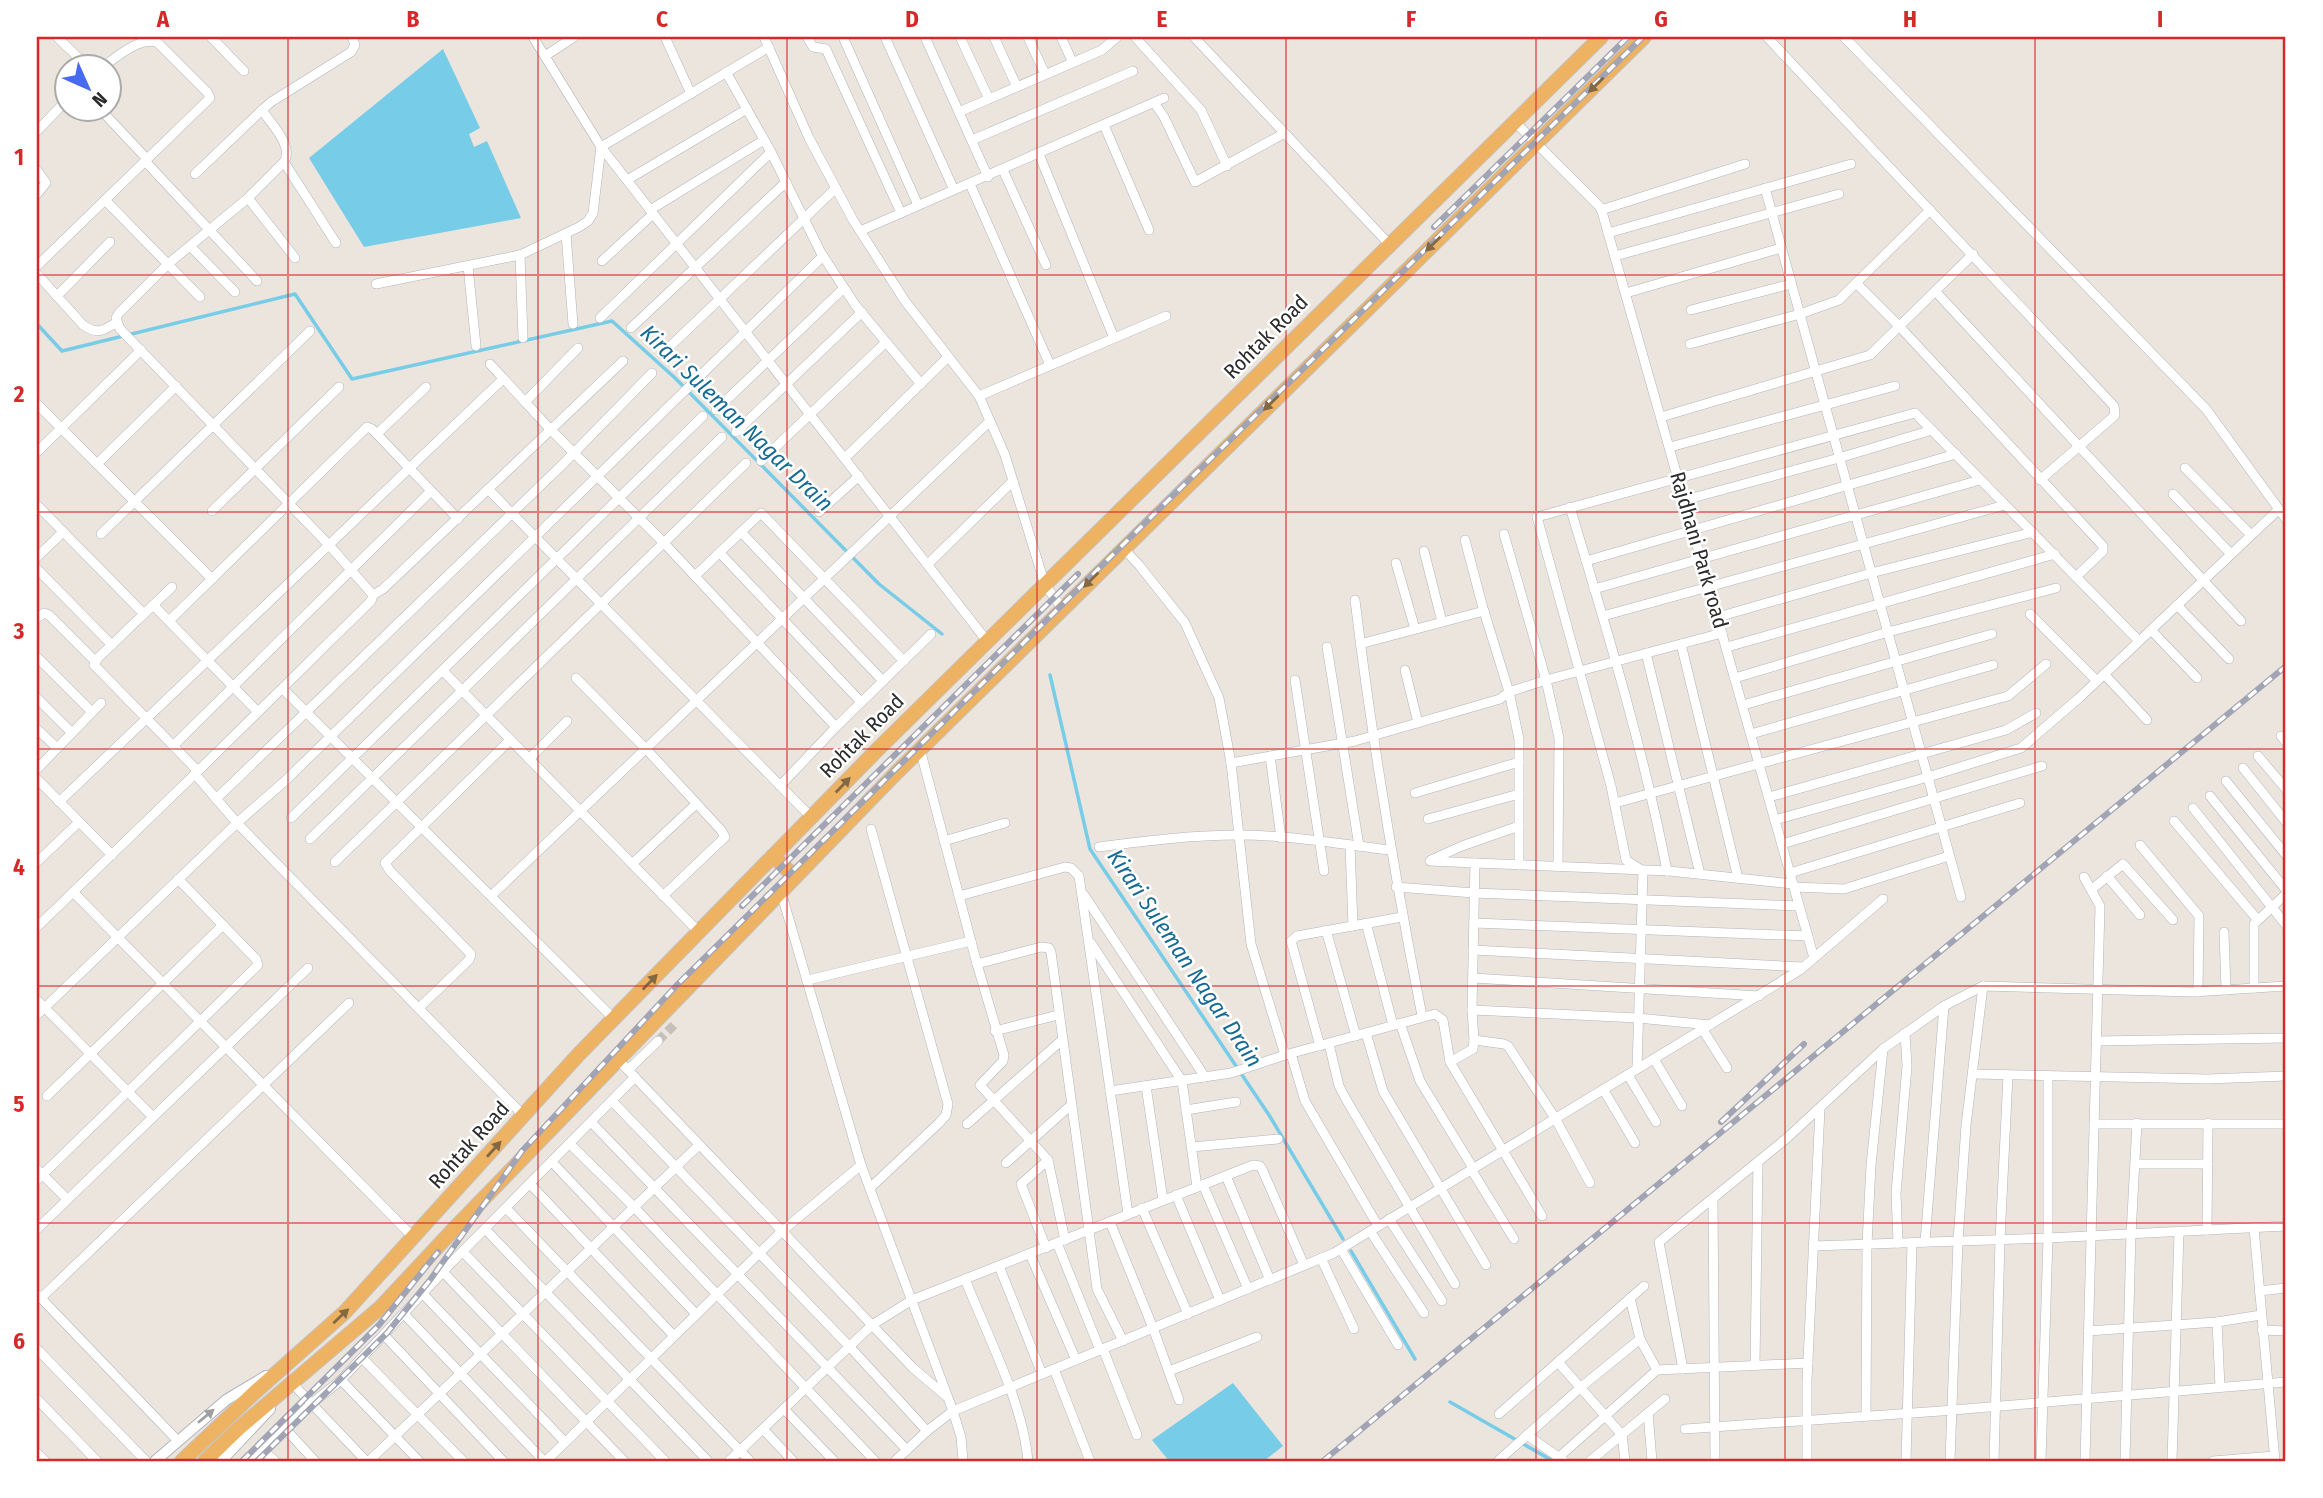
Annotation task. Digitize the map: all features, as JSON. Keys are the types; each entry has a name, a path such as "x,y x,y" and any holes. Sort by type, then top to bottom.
{"highway":[{"name":"Rohtak Road","path":"290,1362 345,1312 614,1019 811,817 1601,37"},
{"path":"205,1461 238,1429 381,1307 623,1065 795,877 920,749 1644,37"},
{"path":"773,856 795,877"},
{"path":"182,1461 290,1362"}],"street":[{"path":"57,37 73,52"},
{"path":"211,37 244,71"},
{"path":"195,174 271,102 351,52 355,45 352,37"},
{"path":"533,37 601,147 988,641"},
{"path":"545,56 574,37"},
{"path":"665,37 691,93"},
{"path":"764,37 809,138 860,230 905,300 979,396 1005,455 1045,585 1062,608"},
{"path":"807,37 813,47 826,49 901,213"},
{"path":"843,37 918,205"},
{"path":"885,37 954,190"},
{"path":"925,37 988,177"},
{"path":"960,37 989,99"},
{"path":"994,37 1017,87"},
{"path":"1028,37 1045,74"},
{"path":"1060,37 1072,61"},
{"path":"959,112 1106,48 1118,37"},
{"path":"1135,37 1201,110 1227,166"},
{"path":"1194,37 1283,135 1390,245"},
{"path":"1767,37 2114,406 2115,415 2040,480"},
{"path":"1844,37 2206,409 2286,519"},
{"path":"37,266 207,101 209,95 158,43 152,41 134,46 122,54"},
{"path":"601,147 769,47"},
{"path":"972,141 1133,71"},
{"path":"726,72 771,152 823,256 862,312 921,384"},
{"path":"860,230 988,177 1164,98"},
{"path":"1154,104 1164,117 1193,181 1227,166 1283,135"},
{"path":"627,180 747,109"},
{"path":"262,110 286,148 287,158 248,198 168,264 116,318 118,326 329,545 373,595"},
{"path":"37,131 52,115"},
{"path":"112,122 257,281"},
{"name":"Rajdhani Park road","path":"1515,122 1601,209 1814,958"},
{"path":"1104,125 1149,230"},
{"path":"601,261 651,212 764,140"},
{"path":"376,284 520,255 587,221 593,213 601,147"},
{"path":"600,318 771,152"},
{"path":"1039,154 1114,338"},
{"path":"284,162 336,243"},
{"path":"1601,209 1745,164"},
{"path":"1608,233 1851,164"},
{"path":"37,170 46,183 37,194"},
{"path":"1003,170 1046,265"},
{"path":"631,328 786,182"},
{"path":"970,184 1050,365"},
{"path":"662,354 836,188"},
{"path":"1765,188 1961,897"},
{"path":"1615,256 1839,194"},
{"path":"248,198 295,258"},
{"path":"105,200 200,297"},
{"path":"1690,344 1800,314 1839,300 1930,211"},
{"path":"566,233 573,324"},
{"path":"57,296 110,242"},
{"path":"190,246 235,292"},
{"path":"1626,293 1781,248"},
{"path":"1661,417 1870,355 1973,254"},
{"path":"520,255 523,338"},
{"path":"37,1015 331,737 823,256"},
{"path":"468,266 476,346"},
{"path":"37,274 90,330 102,331 118,326"},
{"path":"1856,283 1900,327 2104,549 2077,576"},
{"path":"1691,310 1791,284"},
{"path":"716,410 844,288"},
{"path":"1936,292 2241,621"},
{"path":"736,432 862,312"},
{"path":"979,396 1166,316"},
{"path":"101,534 310,331"},
{"path":"761,461 886,342"},
{"path":"37,452 138,347"},
{"path":"525,402 578,348"},
{"path":"845,458 948,357"},
{"path":"37,927 283,689 371,601 373,595 383,590 623,361"},
{"path":"490,364 550,429 664,543 836,727"},
{"path":"216,799 574,453 652,373"},
{"path":"60,802 503,379"},
{"path":"97,464 176,386"},
{"path":"1670,447 1895,386"},
{"path":"212,511 339,387"},
{"path":"377,435 426,387"},
{"path":"37,404 212,579"},
{"path":"1643,870 1626,860 1615,803 1536,519 1540,515 1914,413 2139,641"},
{"path":"291,818 704,416"},
{"path":"491,896 990,421"},
{"path":"169,621 367,427 458,519"},
{"path":"1685,500 1932,430"},
{"path":"310,839 722,437"},
{"path":"1586,561 1956,454"},
{"path":"335,862 746,463"},
{"path":"2185,468 2251,535"},
{"path":"819,512 859,476"},
{"path":"1594,589 1979,480"},
{"path":"928,564 1013,481"},
{"path":"488,489 811,817"},
{"path":"173,746 431,491"},
{"path":"2173,494 2231,554"},
{"path":"1603,616 2005,505"},
{"path":"37,506 144,614"},
{"path":"1570,507 1652,793 1667,871"},
{"path":"1776,820 1928,778 2021,748 2101,677 2278,510"},
{"path":"695,576 761,513 904,661"},
{"path":"1718,617 1871,573 2033,531"},
{"path":"37,557 63,532"},
{"path":"741,532 883,681"},
{"path":"1504,534 1546,680 1559,738 1558,867"},
{"path":"1465,540 1509,692 1518,739 1519,865"},
{"path":"1123,548 1185,623 1219,698 1231,763 1251,944 1305,1101 1424,1313"},
{"path":"1424,551 1442,622"},
{"path":"720,553 861,702"},
{"path":"1727,647 2055,554"},
{"path":"1396,563 1415,629"},
{"path":"37,569 112,645"},
{"path":"95,662 172,587"},
{"path":"1735,678 1888,632 2056,588"},
{"path":"1355,600 1371,736 1396,887 1422,1016"},
{"path":"153,605 258,712"},
{"path":"2177,605 2229,659"},
{"path":"1360,644 1484,611"},
{"path":"37,618 44,613 49,615 95,662 96,667 196,772 237,823 524,1116"},
{"path":"2031,614 2147,720"},
{"path":"2151,630 2197,678"},
{"path":"1231,763 1371,736 1500,699 1509,692 1546,680 1723,633"},
{"path":"780,786 931,634"},
{"path":"1743,705 1992,634"},
{"path":"1681,644 1738,878"},
{"path":"1327,647 1355,846 1353,926"},
{"path":"1646,653 1700,874"},
{"path":"37,657 92,712"},
{"path":"1615,803 2008,696 2046,664"},
{"path":"1751,734 1993,665"},
{"path":"1405,670 1418,723"},
{"path":"443,671 699,932"},
{"path":"576,678 725,837 663,895"},
{"path":"1296,680 1324,872"},
{"path":"283,689 614,1019"},
{"path":"37,698 72,733"},
{"path":"37,769 101,703"},
{"path":"1769,797 2006,730 2036,713"},
{"path":"529,760 567,721"},
{"path":"37,729 57,748"},
{"path":"420,1007 471,957 469,950 386,868 388,858 510,740"},
{"path":"920,749 1004,1058 980,1085 1048,1160 1061,1242 1137,1435"},
{"path":"1270,756 1282,838"},
{"path":"2258,756 2286,789"},
{"path":"1415,793 1518,762"},
{"path":"1782,844 2042,766"},
{"path":"2243,768 2286,822"},
{"path":"37,779 112,855"},
{"path":"2226,781 2286,855"},
{"path":"1428,819 1519,794"},
{"path":"2210,796 2286,892 2257,919 2253,931 2254,988"},
{"path":"1790,873 2020,803"},
{"path":"632,864 696,804"},
{"path":"2193,808 2286,925"},
{"path":"2174,821 2257,919"},
{"path":"37,862 79,822"},
{"path":"944,841 1005,823"},
{"path":"1519,826 1462,846 1430,861 1667,871 1794,886 1844,888 1949,856"},
{"path":"870,1188 946,1115 948,1104 871,829"},
{"path":"1099,847 1160,839 1239,835 1390,850"},
{"path":"2140,845 2199,916 2198,992"},
{"path":"1450,1062 1473,1049 1475,863"},
{"path":"2092,889 2123,863 2173,920"},
{"path":"959,896 1065,867 1076,871 1079,876 1128,1214"},
{"path":"1637,1069 1643,870"},
{"path":"2107,876 2140,915"},
{"path":"2084,877 2100,906 2085,1461"},
{"path":"67,1199 39,1175 258,965 256,959 178,879"},
{"path":"1396,887 1475,893 1799,906"},
{"path":"73,892 414,1238"},
{"path":"781,892 861,1166 953,1411 961,1437 963,1461"},
{"path":"1081,892 1205,1077"},
{"path":"895,1461 953,1411 1341,1249 1759,996 1803,967 1883,898"},
{"path":"1402,917 1297,936 1291,944 1339,1086 1455,1284"},
{"path":"1366,923 1397,1024 1420,1081 1514,1239"},
{"path":"1474,923 1808,936"},
{"path":"47,1096 223,925"},
{"path":"1326,930 1383,1091 1486,1265"},
{"path":"2224,932 2225,990"},
{"path":"1088,938 1182,1081 1200,1186 1248,1289"},
{"path":"807,980 971,941"},
{"path":"977,964 1041,947 1049,948 1097,1289 1123,1341"},
{"path":"1473,950 1803,967"},
{"path":"37,1229 308,968"},
{"path":"1473,978 1759,996"},
{"path":"1950,1461 1958,1241 1966,1125 1983,986"},
{"path":"1683,1369 1659,1242 1820,1109 1883,1049 1944,1006 1983,986 2198,992 2286,986"},
{"path":"37,1000 153,1118"},
{"path":"177,1440 39,1296 349,1003"},
{"path":"1925,1242 1944,1006"},
{"path":"1472,1010 1638,1018 1707,1027"},
{"path":"1110,1091 1231,1073 1435,1014 1443,1020 1450,1062 1542,1216"},
{"path":"995,1031 1058,1015"},
{"path":"1707,1027 1727,1068"},
{"path":"1898,1243 1896,1193 1907,1066 1905,1033"},
{"path":"2096,1041 2286,1038"},
{"path":"967,1124 1062,1040"},
{"path":"1474,1040 1508,1046 1555,1118 1590,1183"},
{"path":"658,1041 623,1065 913,1368 948,1397"},
{"path":"1866,1415 1867,1244 1871,1165 1883,1049"},
{"path":"1654,1059 1682,1106"},
{"path":"1973,1074 2208,1079 2286,1076"},
{"path":"1628,1075 1656,1122"},
{"path":"1994,1461 2008,1075"},
{"path":"2041,1461 2048,1238 2048,1076"},
{"path":"253,1461 311,1404 341,1380 635,1077"},
{"path":"1146,1086 1163,1200"},
{"path":"1603,1089 1635,1143"},
{"path":"612,1101 849,1346 927,1431"},
{"path":"1186,1110 1236,1102"},
{"path":"1006,1163 1071,1105"},
{"path":"1807,1461 1808,1363 1820,1109"},
{"path":"591,1122 907,1450"},
{"path":"2125,1461 2137,1123"},
{"path":"2094,1124 2286,1124"},
{"path":"2207,1230 2208,1124"},
{"path":"1192,1147 1278,1139"},
{"path":"570,1144 634,1207 875,1461"},
{"path":"221,1461 293,1384 368,1461 698,1144"},
{"path":"1046,1248 1021,1184 1048,1160"},
{"path":"552,1162 696,1314"},
{"path":"1755,1366 1758,1162"},
{"path":"2136,1164 2208,1164"},
{"path":"729,1461 872,1325 912,1300 1253,1165 1260,1166 1304,1265"},
{"path":"404,1314 545,1461 781,1232 861,1166"},
{"path":"1226,1176 1270,1280"},
{"path":"530,1184 674,1336"},
{"path":"1176,1195 1220,1300"},
{"path":"1713,1200 1715,1461"},
{"path":"506,1208 750,1461"},
{"path":"1142,1208 1188,1314"},
{"path":"1389,1219 1442,1301"},
{"path":"1110,1222 1180,1401"},
{"path":"1813,1246 2286,1226"},
{"path":"2213,1461 2275,1459 2266,1384 2254,1228"},
{"path":"485,1229 708,1461"},
{"path":"2172,1461 2179,1231"},
{"path":"1906,1461 1912,1243"},
{"path":"1341,1249 1398,1346"},
{"path":"463,1252 665,1461"},
{"path":"1030,1254 1076,1360"},
{"path":"1321,1258 1354,1329"},
{"path":"999,1266 1042,1374"},
{"path":"443,1272 624,1461"},
{"path":"965,1279 1009,1388 1026,1438 1028,1461"},
{"path":"1500,1414 1644,1286"},
{"path":"2259,1291 2286,1288"},
{"path":"422,1294 565,1442"},
{"path":"1630,1298 1640,1339 1657,1370"},
{"path":"2088,1331 2217,1322 2261,1315"},
{"path":"2217,1322 2220,1387"},
{"path":"2262,1330 2286,1331"},
{"path":"384,1335 503,1461"},
{"path":"1169,1371 1257,1337"},
{"path":"1498,1461 1640,1339"},
{"path":"37,1349 146,1461"},
{"path":"362,1358 463,1461"},
{"name":"Rohtak Road","path":"155,1461 226,1400 290,1362"},
{"path":"1558,1362 1622,1435 1625,1461"},
{"path":"1525,1437 1562,1459 1605,1415 1657,1370 1808,1363"},
{"path":"1054,1369 1090,1461"},
{"path":"341,1380 419,1461"},
{"path":"1685,1429 2286,1382"},
{"path":"37,1399 97,1461"},
{"path":"1590,1461 1665,1399"},
{"path":"784,1409 834,1461"},
{"path":"1648,1413 1652,1461"},
{"path":"763,1429 793,1461"},
{"path":"290,1434 315,1461"},
{"path":"37,1453 45,1461"},
{"path":"267,1454 275,1461"}],"water":[{"path":"443,49 480,128 469,134 474,147 487,141 521,218 364,247 309,158"},
{"path":"1233,1383 1283,1446 1264,1461 1169,1461 1152,1440"}],"waterway":[{"name":"Kirari Suleman Nagar Drain","path":"37,324 62,351 295,294 352,379 612,321 675,378 879,584 942,634"},
{"name":"Kirari Suleman Nagar Drain","path":"1050,675 1090,849 1269,1115 1343,1239"},
{"name":"Kirari Suleman Nagar Drain","path":"1351,1251 1415,1359"},
{"name":"Kirari Suleman Nagar Drain","path":"1450,1402 1553,1461"}],"tunnel":[{"path":"658,1041 676,1023"}],"railway":[{"path":"1434,227 1628,37"},
{"path":"257,1461 387,1333 430,1280 522,1151 677,985 1643,37"},
{"path":"742,906 1078,574"},
{"path":"1323,1461 2286,666"},
{"path":"1721,1122 1804,1044"},
{"path":"242,1461 379,1325 438,1252"}]}
